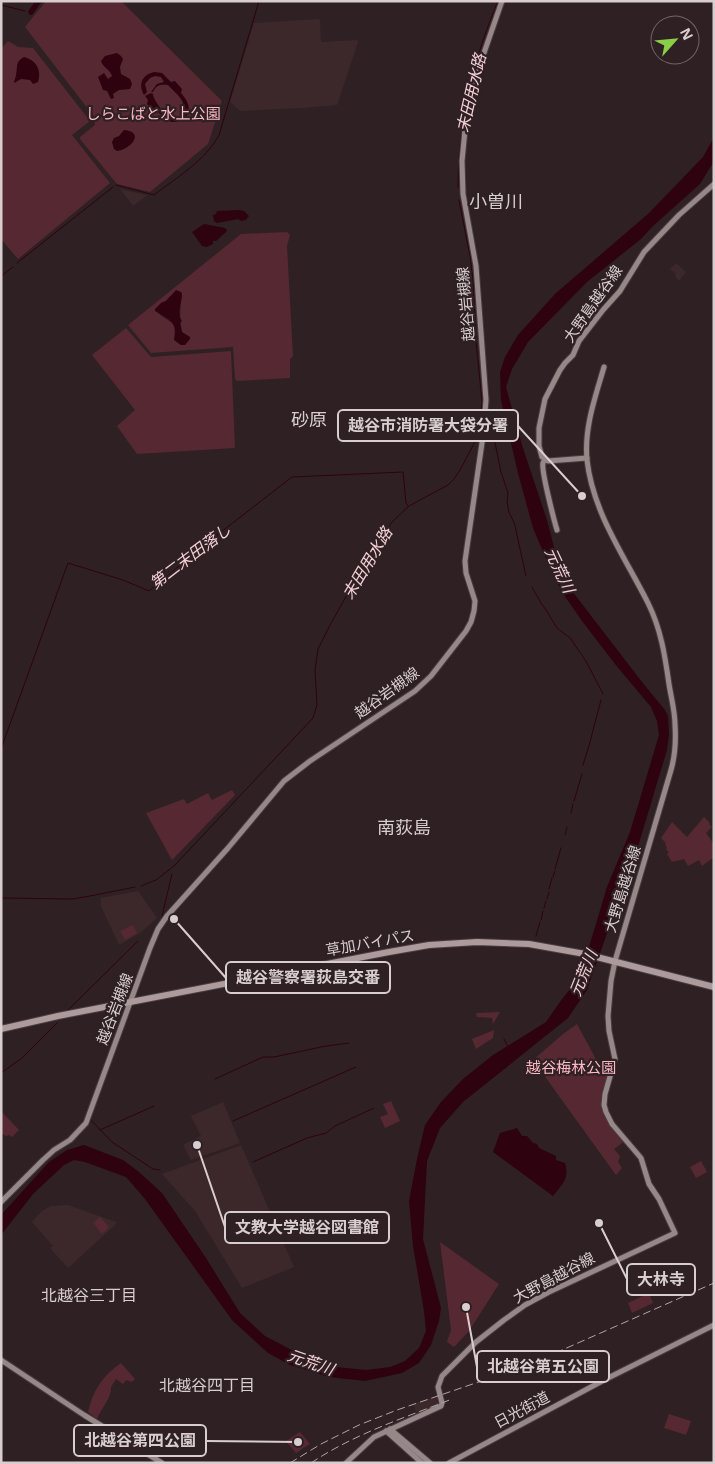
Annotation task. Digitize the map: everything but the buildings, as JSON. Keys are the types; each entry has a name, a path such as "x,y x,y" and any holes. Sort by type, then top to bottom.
{"highway":[{"name":"草加バイパス","path":"1,1033 130,1004 429,945 494,942 530,944 714,989"},
{"name":"草加バイパス","path":"1,1029 23,1023 130,1004"}],"main road":[{"name":"越谷岩槻線","path":"1,1202 43,1160 70,1140 86,1123 150,948 162,922 289,776 310,760 420,688 466,631 471,622 475,601 466,573 465,561 483,436 486,392 476,266 463,194 462,166 465,130 477,73 502,1"},
{"name":"大野島越谷線","path":"557,530 544,473 543,464 545,460 540,453 539,446 539,428 545,399 560,370 573,355 579,341 620,291 644,252 679,215 714,184"},
{"name":"大野島越谷線","path":"346,1463 370,1440 441,1406 438,1387 442,1376 476,1342 518,1310 552,1290 675,1233 659,1199 648,1184 641,1158 612,1124 604,1105 605,1094 615,1058 608,1021 613,963 671,770 674,753 675,724 663,644 656,622 598,507 592,490 587,458 589,420 604,368"},
{"path":"545,460 587,458"},
{"name":"日光街道","path":"450,1463 606,1379 714,1325"},
{"path":"1,1360 84,1416 162,1463"},
{"path":"388,1430 422,1463"},
{"path":"388,1430 430,1463"}],"shaded area":[{"path":"319,19 321,42 357,40 358,42 337,105 240,111 230,102 254,23"},
{"path":"120,189 146,195 147,195 133,206"},
{"path":"676,263 686,272 679,281 675,276 676,274 670,269"},
{"path":"138,891 157,918 140,933 119,945 101,906 101,898"},
{"path":"223,1102 240,1143 191,1160 183,1145 201,1136 191,1116"},
{"path":"241,1145 294,1267 242,1288 195,1211 162,1174"},
{"path":"68,1205 116,1222 116,1224 68,1268 50,1248 53,1246 32,1222 42,1211 51,1206"},
{"path":"437,1396 437,1406 417,1414 413,1404"}],"green space":[{"name":"しらこばと水上公園","path":"46,1 121,1 222,101 208,144 150,192 117,184 80,139 95,125 95,118 25,27"},
{"path":"8,41 18,47 33,48 90,121 72,135 110,183 18,259 1,239 1,49"},
{"path":"287,232 290,235 287,246 293,356 290,359 290,378 237,381 235,379 233,347 151,353 128,325 241,234","holes":["170,296 181,300 181,328 182,332 186,335 181,345 174,340 174,326 158,313 161,303"]},
{"path":"126,328 151,357 231,351 235,448 137,454 117,426 135,410 92,355"},
{"path":"232,790 235,795 172,860 146,813 184,799 187,804 208,793 212,800"},
{"path":"704,817 712,827 706,833 714,844 714,857 702,866 699,860 688,866 684,859 672,862 667,854 669,853 666,849 666,843 661,838 672,822 687,837"},
{"path":"133,925 137,933 125,940 120,931"},
{"path":"500,1012 493,1024 492,1018 477,1017 476,1013"},
{"name":"越谷梅林公園","path":"577,1024 598,1063 605,1060 610,1071 602,1105 605,1116 625,1141 614,1149 620,1156 618,1162 622,1168 616,1175 533,1060"},
{"path":"494,1030 493,1038 476,1049 472,1039"},
{"path":"391,1101 400,1121 385,1128 380,1117 388,1114 383,1104"},
{"path":"1,1111 19,1130 12,1137 1,1133"},
{"path":"701,1161 707,1172 696,1178 690,1167"},
{"path":"100,1217 109,1227 102,1234 93,1223"},
{"path":"440,1242 499,1284 469,1331 454,1347 447,1342 451,1330"},
{"path":"649,1293 653,1303 632,1313 628,1303"},
{"path":"121,1363 135,1379 132,1382 126,1380 123,1384 116,1379 97,1419 88,1412 92,1398 99,1384"},
{"path":"669,1414 691,1421 686,1435 664,1428"},
{"path":"300,1432 310,1444 296,1453 286,1441"}],"water":[{"path":"117,53 123,59 120,67 121,74 130,79 132,84 130,89 119,90 113,94 114,98 111,99 107,91 103,90 98,77 104,73 108,79 112,76 101,61 105,56"},
{"path":"24,57 32,60 37,66 39,73 38,82 33,84 30,80 21,79 14,83 18,63"},
{"path":"154,72 162,73 171,82 175,81 182,89 181,93 189,108 185,118 182,115 184,110 183,102 168,85 159,86 151,92 157,84 164,82 161,77 155,76 150,78 145,84 147,92 144,95 141,87 142,80"},
{"path":"151,93 157,104 167,115 173,118 181,116 184,119 173,122 167,120 158,112 153,111 147,104 148,100 145,96"},
{"path":"124,130 131,131 134,134 134,141 127,148 117,151 114,149 112,142"},
{"name":"元荒川","path":"714,137 714,161 700,184 641,239 587,282 528,342 512,369 506,387 557,559 572,591 665,710 668,716 669,734 667,750 639,843 587,990 568,1018 463,1102 440,1128 427,1161 423,1239 441,1308 431,1345 419,1363 402,1373 365,1381 329,1377 290,1365 268,1353 232,1320 145,1199 126,1177 85,1162 74,1160 64,1165 33,1194 1,1235 1,1215 49,1162 67,1150 84,1145 123,1160 162,1193 240,1313 265,1336 305,1357 336,1367 366,1370 390,1367 405,1361 419,1348 426,1331 413,1246 409,1201 425,1125 441,1102 463,1079 493,1055 546,1022 580,977 607,887 630,832 659,735 657,721 651,707 582,621 560,589 547,561 533,528 518,473 501,400 500,372 505,357 518,335 555,294 649,213 703,157"},
{"path":"217,211 244,211 249,216 246,220 241,221 238,219 217,223 214,221 213,215"},
{"path":"204,224 227,230 216,241 213,241 213,244 207,247 202,246 192,232"},
{"path":"176,290 182,294 179,312 182,321 180,323 182,332 190,337 185,345 181,345 174,340 175,329 173,325 168,319 155,311"},
{"path":"517,1128 522,1136 527,1136 539,1148 556,1156 556,1160 565,1163 566,1177 553,1196 493,1152 500,1133"}],"pier":[{"path":"560,559 564,568 551,575 547,566"}],"waterway":[{"path":"31,12 39,1"},
{"path":"116,185 154,195 190,168 213,144 219,135 259,1"},
{"name":"末田用水路","path":"458,188 464,116 474,69 498,1"},
{"path":"1,5 25,11"},
{"path":"17,263 113,187"},
{"name":"末田用水路","path":"141,886 156,880 174,866 313,718 317,705 315,670 318,649 373,549 392,522 409,506 448,485 454,479 478,436 482,402 473,281 459,200"},
{"path":"1,276 13,267"},
{"path":"494,438 501,472 508,493 509,512 515,525"},
{"name":"第二末田落し","path":"1,749 68,563 123,580 149,591 203,546 292,477 403,472 406,503 408,506"},
{"path":"515,526 526,576"},
{"path":"532,587 549,614"},
{"path":"549,615 557,628 570,638 577,648"},
{"path":"577,648 603,694"},
{"path":"591,738 601,700"},
{"path":"583,765 591,739"},
{"path":"574,801 582,774"},
{"path":"571,813 573,804"},
{"path":"565,835 567,827"},
{"path":"555,869 561,848"},
{"path":"553,877 555,871"},
{"path":"162,916 172,874"},
{"path":"549,889 552,878"},
{"name":"末田用水路","path":"1,898 72,899 135,887"},
{"path":"547,899 549,892"},
{"path":"544,908 546,901"},
{"path":"541,920 543,911"},
{"path":"536,936 540,922"},
{"path":"68,1010 138,941"},
{"path":"1,1073 22,1058 57,1023"},
{"path":"504,1039 508,1047"},
{"path":"215,1079 263,1057 274,1057 349,1043"},
{"path":"233,1121 356,1067"},
{"path":"100,1130 154,1106"},
{"path":"253,1162 307,1138 326,1133 335,1126 374,1108"},
{"path":"91,1120 112,1142 153,1169 160,1170"}],"railway":[{"path":"290,1463 321,1444 359,1425 528,1365 714,1283"},
{"path":"311,1463 344,1443 452,1399"}],"place":[{"name":"越谷市消防署大袋分署","path":"582,496"},
{"name":"越谷警察署荻島交番","path":"174,919"},
{"name":"文教大学越谷図書館","path":"197,1145"},
{"name":"大林寺","path":"599,1223"},
{"name":"北越谷第五公園","path":"466,1307"},
{"name":"北越谷第四公園","path":"298,1442"}],"district":[{"name":"小曽川","path":"496,202"},
{"name":"砂原","path":"309,420"},
{"name":"南荻島","path":"404,828"},
{"name":"北越谷三丁目","path":"89,1295"},
{"name":"北越谷四丁目","path":"207,1385"}]}
